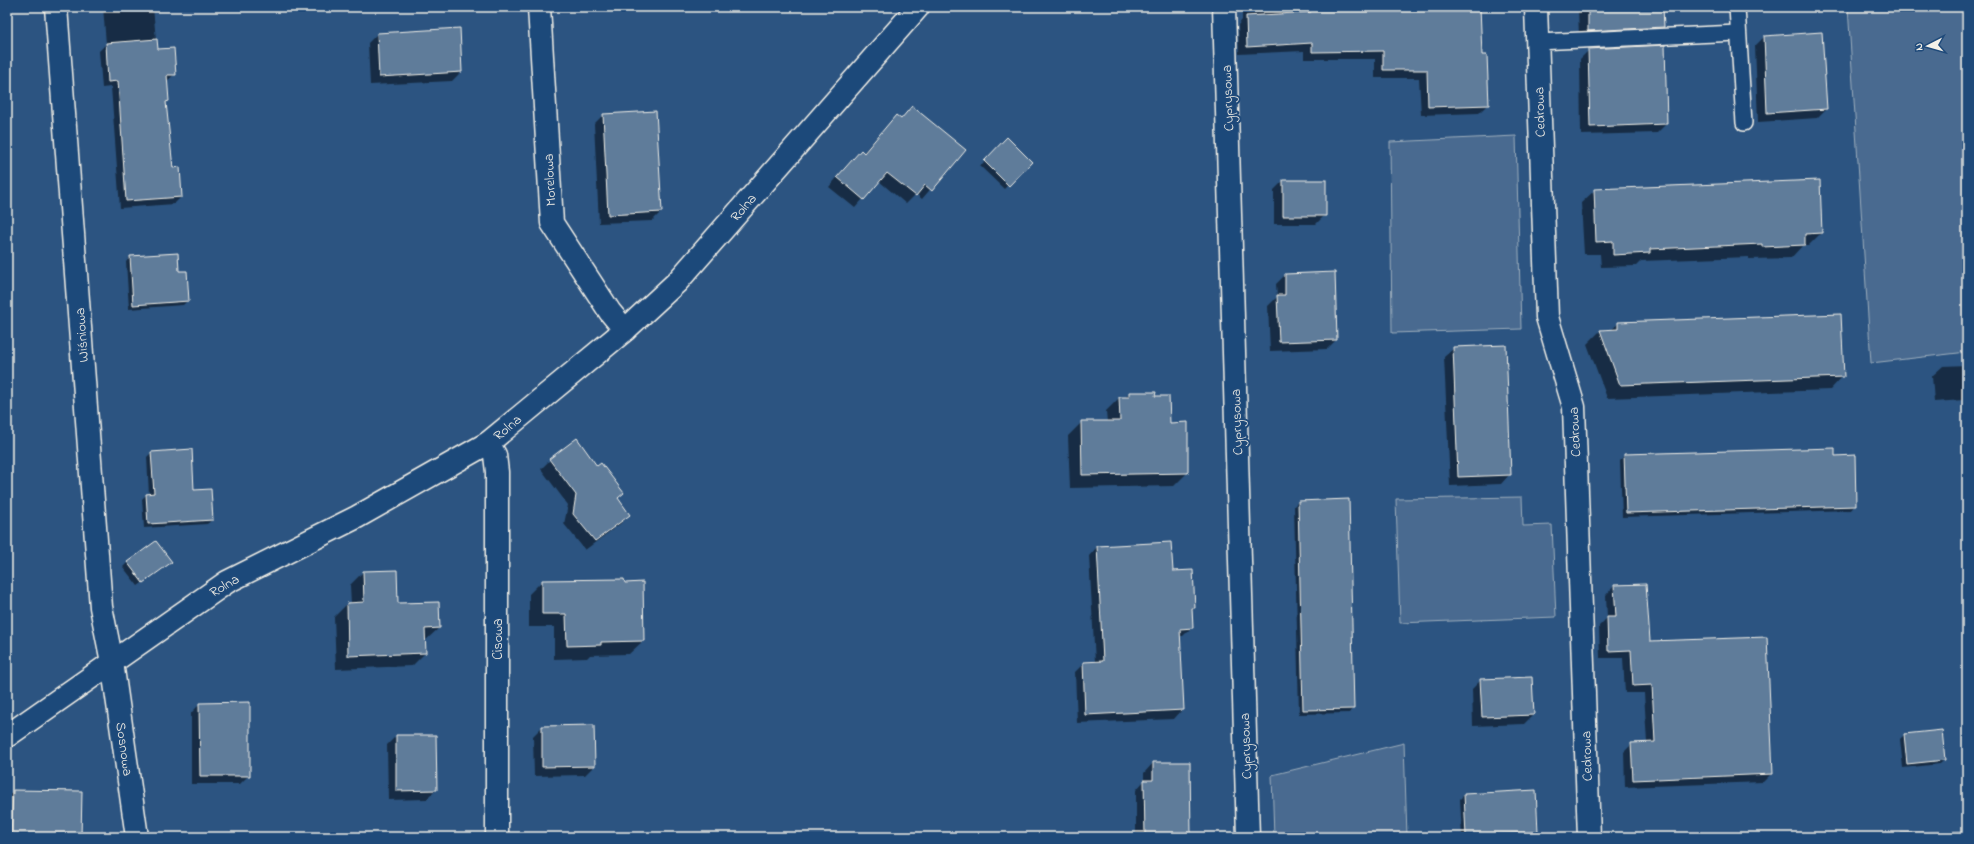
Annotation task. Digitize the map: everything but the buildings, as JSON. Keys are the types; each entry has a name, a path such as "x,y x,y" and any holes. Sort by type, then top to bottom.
{"street":[{"name":"Wiśniowa","path":"56,7 101,607 112,662"},
{"name":"Morelowa","path":"540,7 552,223 610,312 625,330"},
{"name":"Rolna","path":"7,736 227,582 357,517 488,442 625,330 677,282 918,7"},
{"name":"Cyprysowa","path":"1224,7 1248,837"},
{"name":"Cedrowa","path":"1536,7 1547,317 1574,407 1589,837"},
{"name":"Cisowa","path":"488,442 494,455 497,472 497,837"},
{"name":"Sosnowa","path":"112,662 137,837"}],"lane":[{"path":"1737,7 1744,123"},
{"path":"1537,42 1738,33"}],"shaded area":[{"path":"1848,7 1967,7 1967,352 1871,363"},
{"path":"1516,136 1521,329 1392,333 1390,142"},
{"path":"1522,497 1523,526 1552,525 1556,617 1400,623 1396,499"},
{"path":"1404,743 1407,837 1274,837 1272,775"},
{"path":"1967,831 1967,837 1901,837 1901,833"}]}
